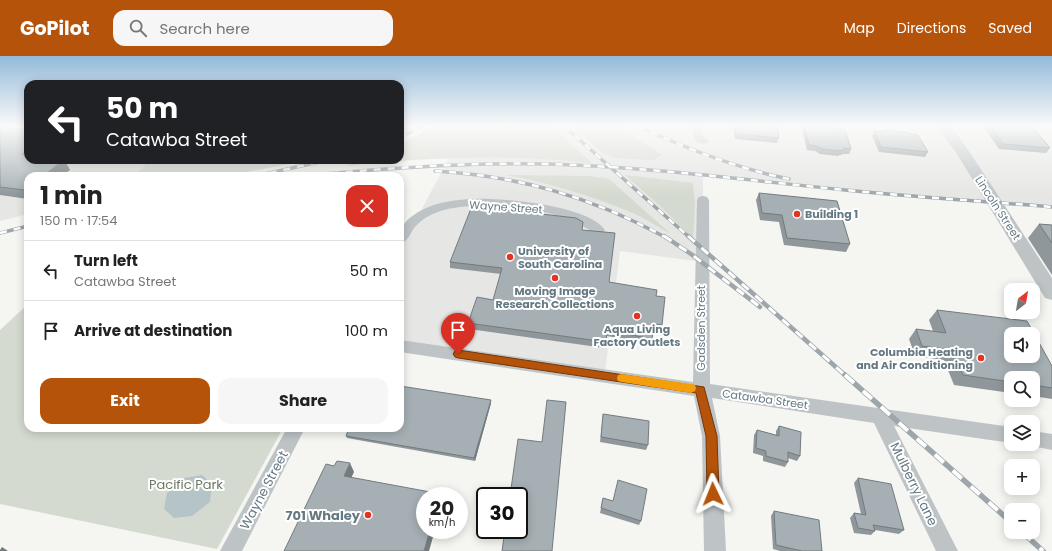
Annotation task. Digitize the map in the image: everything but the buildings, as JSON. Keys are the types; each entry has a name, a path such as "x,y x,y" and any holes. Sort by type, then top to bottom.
{"street":[{"name":"Lincoln Street","path":"960,149 1052,293"},
{"name":"Gadsden Street","path":"703,200 701,390 711,436 715,551"},
{"name":"Wayne Street","path":"404,234 413,220 426,212 443,206 474,202 505,204 550,210 573,216 588,222 598,230"},
{"name":"Catawba Street","path":"404,347 1004,435"},
{"name":"Mulberry Lane","path":"880,416 948,551"},
{"name":"Wayne Street","path":"231,551 294,432"},
{"path":"1040,440 1052,442"}],"shaded area":[{"path":"0,149 24,149 24,164 146,164 138,172 24,172 24,215 0,221"},
{"name":"University of South Carolina","path":"454,149 1052,149 1052,205 861,192 703,176 703,262 620,251 604,380 404,348 404,242"},
{"path":"202,475 212,484 210,502 192,516 174,518 164,509 167,493 184,478"}],"green space":[{"path":"404,149 577,149 592,163 531,158 404,160"},
{"path":"598,149 653,149 662,155 654,160 615,158"},
{"path":"146,164 288,164 248,172 138,172"},
{"path":"351,164 367,164 346,166"},
{"path":"505,175 590,176 609,179 671,234 633,213 602,201 570,190"},
{"path":"625,175 693,183 695,206 693,239 662,208"},
{"name":"Pacific Park","path":"24,308 24,432 281,432 217,549 0,504 0,330"}],"railway":[{"path":"590,149 611,167"},
{"path":"693,149 712,157 769,175 789,179"},
{"path":"274,172 310,164"},
{"path":"345,172 426,166 488,164 549,164 611,167"},
{"path":"611,167 697,174 871,192 1052,207"},
{"path":"611,167 689,237"},
{"path":"435,171 496,178 554,191 610,211 665,237"},
{"path":"0,233 24,227"},
{"path":"664,236 691,254 760,307"},
{"path":"688,236 846,376"},
{"path":"845,375 1004,516"},
{"path":"1030,539 1043,551"}],"slow traffic":[{"path":"622,378 691,388"}],"place":[{"name":"Building 1","path":"797,214"},
{"name":"University of South Carolina","path":"510,257"},
{"name":"Moving Image Research Collections","path":"555,278"},
{"name":"Aqua Living Factory Outlets","path":"637,316"},
{"name":"Columbia Heating and Air Conditioning","path":"981,358"},
{"name":"701 Whaley","path":"368,515"}],"route":[{"path":"458,354 701,390 711,436 713,494"}]}
